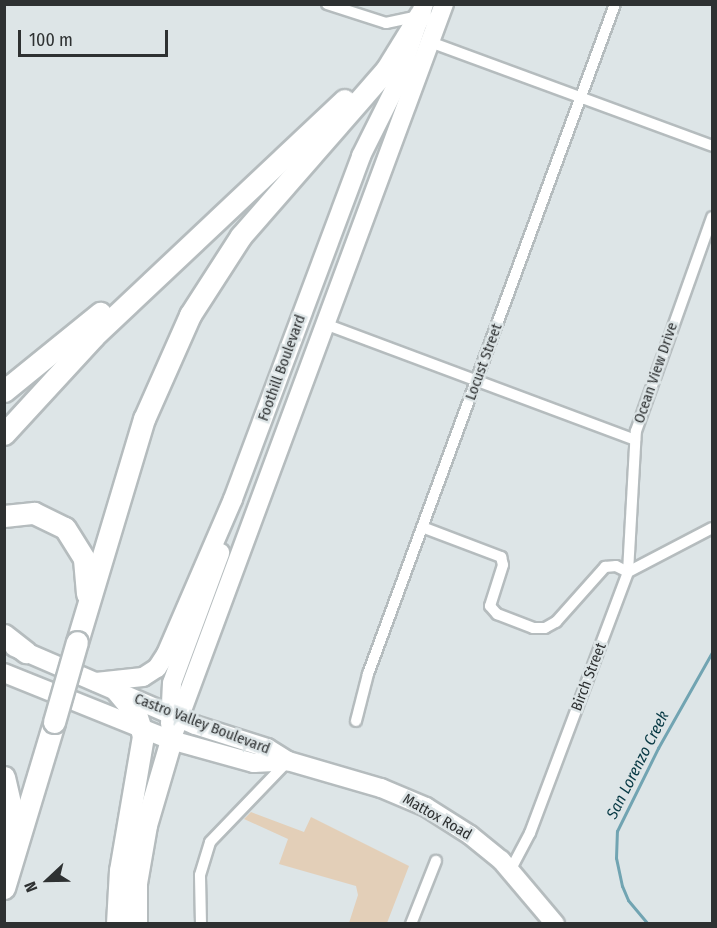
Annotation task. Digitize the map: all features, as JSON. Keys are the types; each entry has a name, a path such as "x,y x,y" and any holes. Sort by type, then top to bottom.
{"highway":[{"path":"4,434 80,350 376,68 422,10"},
{"path":"4,888 148,408 184,325 241,236 386,70 422,10"},
{"path":"4,391 268,171"},
{"path":"4,516 23,512 45,516 65,528 76,540 87,579 77,642"},
{"path":"4,635 26,652"},
{"path":"116,690 143,727 120,870 117,924"},
{"path":"136,924 136,884 142,847 153,795 171,740"},
{"path":"4,777 10,804 4,842"},
{"path":"128,827 128,924"},
{"path":"142,847 146,924"}],"main road":[{"name":"Foothill Boulevard","path":"174,716 325,324 444,4"},
{"name":"Foothill Boulevard","path":"174,716 172,683 218,564 221,528 361,156 396,86 422,10"},
{"path":"96,682 136,680 160,664 221,528"},
{"name":"Castro Valley Boulevard","path":"4,643 174,716 267,748 288,761"},
{"name":"Castro Valley Boulevard","path":"4,673 171,740 254,763 288,761"},
{"path":"171,740 174,716"},
{"name":"Mattox Road","path":"288,761 371,784 414,801 470,835 510,869 555,924"}],"street":[{"path":"327,4 392,24 422,10"},
{"name":"Locust Street","path":"356,721 368,674 615,4"},
{"path":"430,42 712,146"},
{"name":"Ocean View Drive","path":"628,572 635,440 641,412 712,217"},
{"path":"325,324 635,440"},
{"path":"422,527 501,557 503,565 490,606 497,614 533,628 545,628 556,622 605,567 616,566 628,572 712,528"},
{"name":"Birch Street","path":"510,869 530,833 628,572"},
{"path":"201,924 200,875 210,842 288,761"},
{"path":"411,924 436,861"}],"shaded area":[{"path":"251,812 304,832 311,817 409,866 387,923 349,923 358,895 356,886 279,864 288,839 244,819"}],"waterway":[{"name":"San Lorenzo Creek","path":"648,924 628,900 622,886 616,858 617,831 658,748 712,652"}]}
